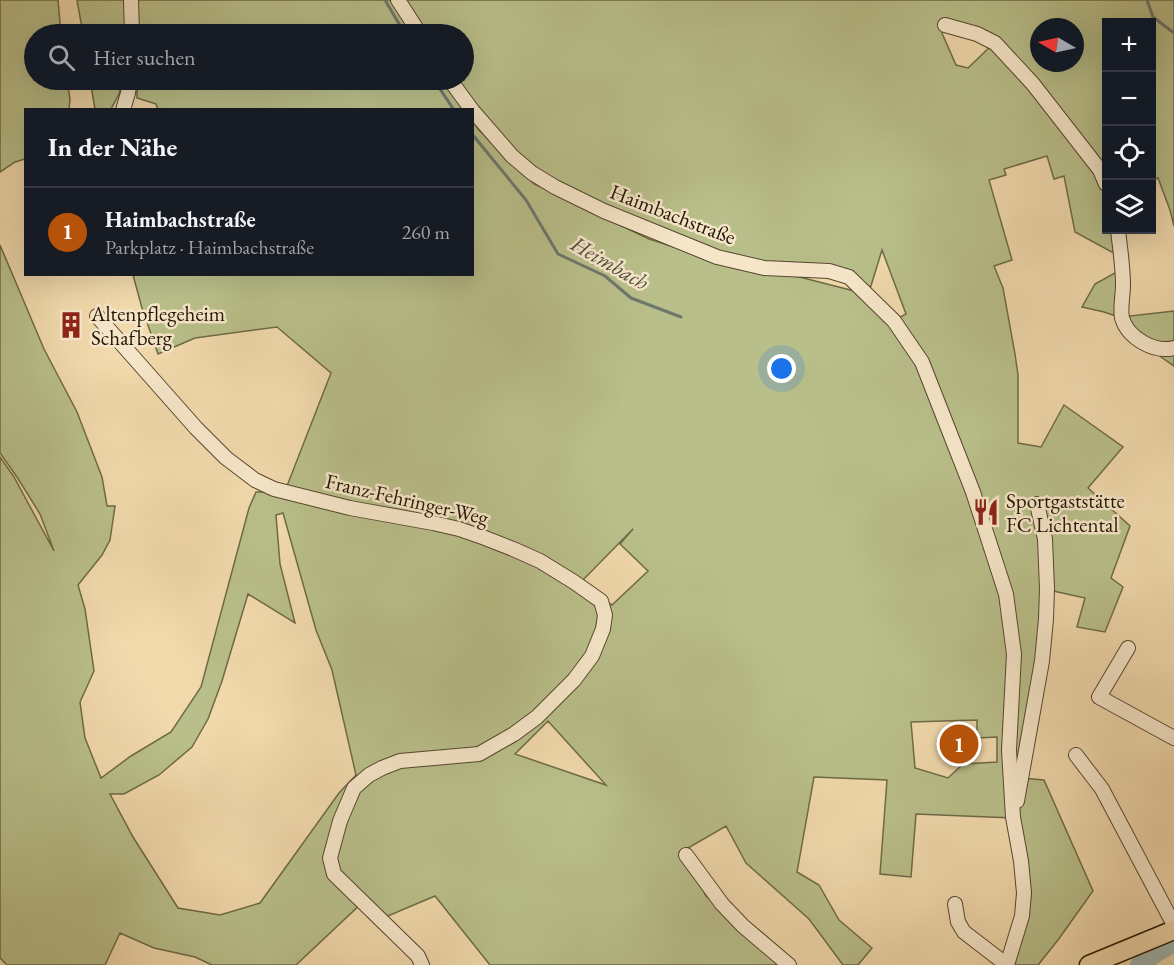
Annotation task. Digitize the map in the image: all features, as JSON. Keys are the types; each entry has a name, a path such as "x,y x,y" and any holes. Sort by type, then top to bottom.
{"main road":[{"path":"1089,965 1174,930"}],"street":[{"path":"131,0 132,24"},
{"path":"398,0 414,24"},
{"path":"945,25 977,34 995,43 1040,92 1100,170 1105,180"},
{"path":"124,108 128,90"},
{"name":"Haimbachstraße","path":"457,90 471,108"},
{"name":"Haimbachstraße","path":"474,112 512,156 532,173 604,211 717,257 764,268 829,271 849,277 894,321 922,362 973,492 1006,594 1014,654 1009,750 1013,817 1024,893 1022,916 1007,965 964,932 958,922 955,904"},
{"path":"1118,234 1123,284 1122,318 1129,331 1139,340 1155,348 1167,350 1174,348"},
{"name":"Franz-Fehringer-Weg","path":"97,316 196,428 226,458 255,480 274,489 350,508 459,529 540,561 601,601 605,615 603,629 592,656 574,680 537,717 514,734 479,754 400,762 369,775 354,788 342,814 330,858 334,874 418,956 422,965"},
{"name":"Haimbachstraße","path":"1013,817 1042,661 1047,589 1045,539 1036,504"},
{"path":"1128,648 1100,697 1174,738"},
{"path":"1076,755 1102,789 1174,925"},
{"path":"686,855 722,904 743,926 789,965"}],"green space":[{"path":"0,0 58,0 60,24 24,24 24,90 68,90 69,108 24,108 24,159 15,162 0,172"},
{"path":"77,0 126,0 127,24 81,24"},
{"path":"137,0 390,0 406,24 138,24"},
{"path":"402,0 1174,0 1174,226 1158,178 1156,179 1156,18 1102,18 1102,234 1118,234 1121,257 1075,232 1064,176 1054,179 1047,156 1004,169 1006,175 989,180 1012,260 994,266 1003,288 1018,375 1018,443 1041,447 1064,405 1123,447 1088,488 1130,526 1111,578 1123,587 1105,632 1077,627 1085,598 1044,589 1022,778 1044,780 1093,891 1038,965 1012,965 1022,916 1013,818 916,814 911,877 880,874 887,780 814,777 797,872 819,885 839,920 872,948 858,965 843,965 809,919 746,863 726,826 688,848 686,855 706,896 789,965 490,965 435,896 388,916 363,902 296,965 212,965 195,957 154,948 120,933 105,965 7,965 0,958 0,457 14,477 54,551 40,514 0,453 0,245 44,349 77,412 102,477 107,506 115,506 110,540 102,555 78,585 85,609 94,671 80,702 85,738 101,778 131,756 171,732 201,687 249,508 256,492 267,492 479,531 309,495 287,486 331,373 277,327 195,338 158,354 133,276 474,276 474,123 534,184 649,239 724,263 784,273 866,294 893,321 906,314 882,250 870,289 847,271 756,265 714,254 539,175 504,146 460,90 474,90 474,24 419,24","holes":["944,19 994,43 968,68 956,65 938,24","283,513 316,630 332,670 356,775 339,793 260,903 220,915 178,908 133,837 110,794 124,794 159,775 192,747 208,719 222,681 248,594 295,623 280,564 276,515","633,529 620,544 648,571 612,605 579,584","977,720 977,738 997,737 997,762 963,764 948,778 915,768 911,722","548,721 606,785 515,754"]},
{"path":"92,90 120,90 112,108 95,108"},
{"path":"137,90 451,90 463,108 157,108 156,104 137,98"},
{"path":"1122,269 1122,317 1174,311 1174,366 1161,357 1122,318 1082,307 1095,284"}],"waterway":[{"name":"Heimbach","path":"385,0 399,24"},
{"path":"1147,0 1153,17 1174,33"},
{"name":"Heimbach","path":"441,90 453,108"},
{"name":"Heimbach","path":"474,136 526,200 558,254 605,276 631,298 681,317"},
{"path":"1140,965 1156,952 1174,942"}],"place":[{"name":"Altenpflegeheim Schafberg","path":"71,325"},
{"name":"Sportgaststätte FC Lichtental","path":"986,512"},
{"name":"Haimbachstraße","path":"959,744"}]}
